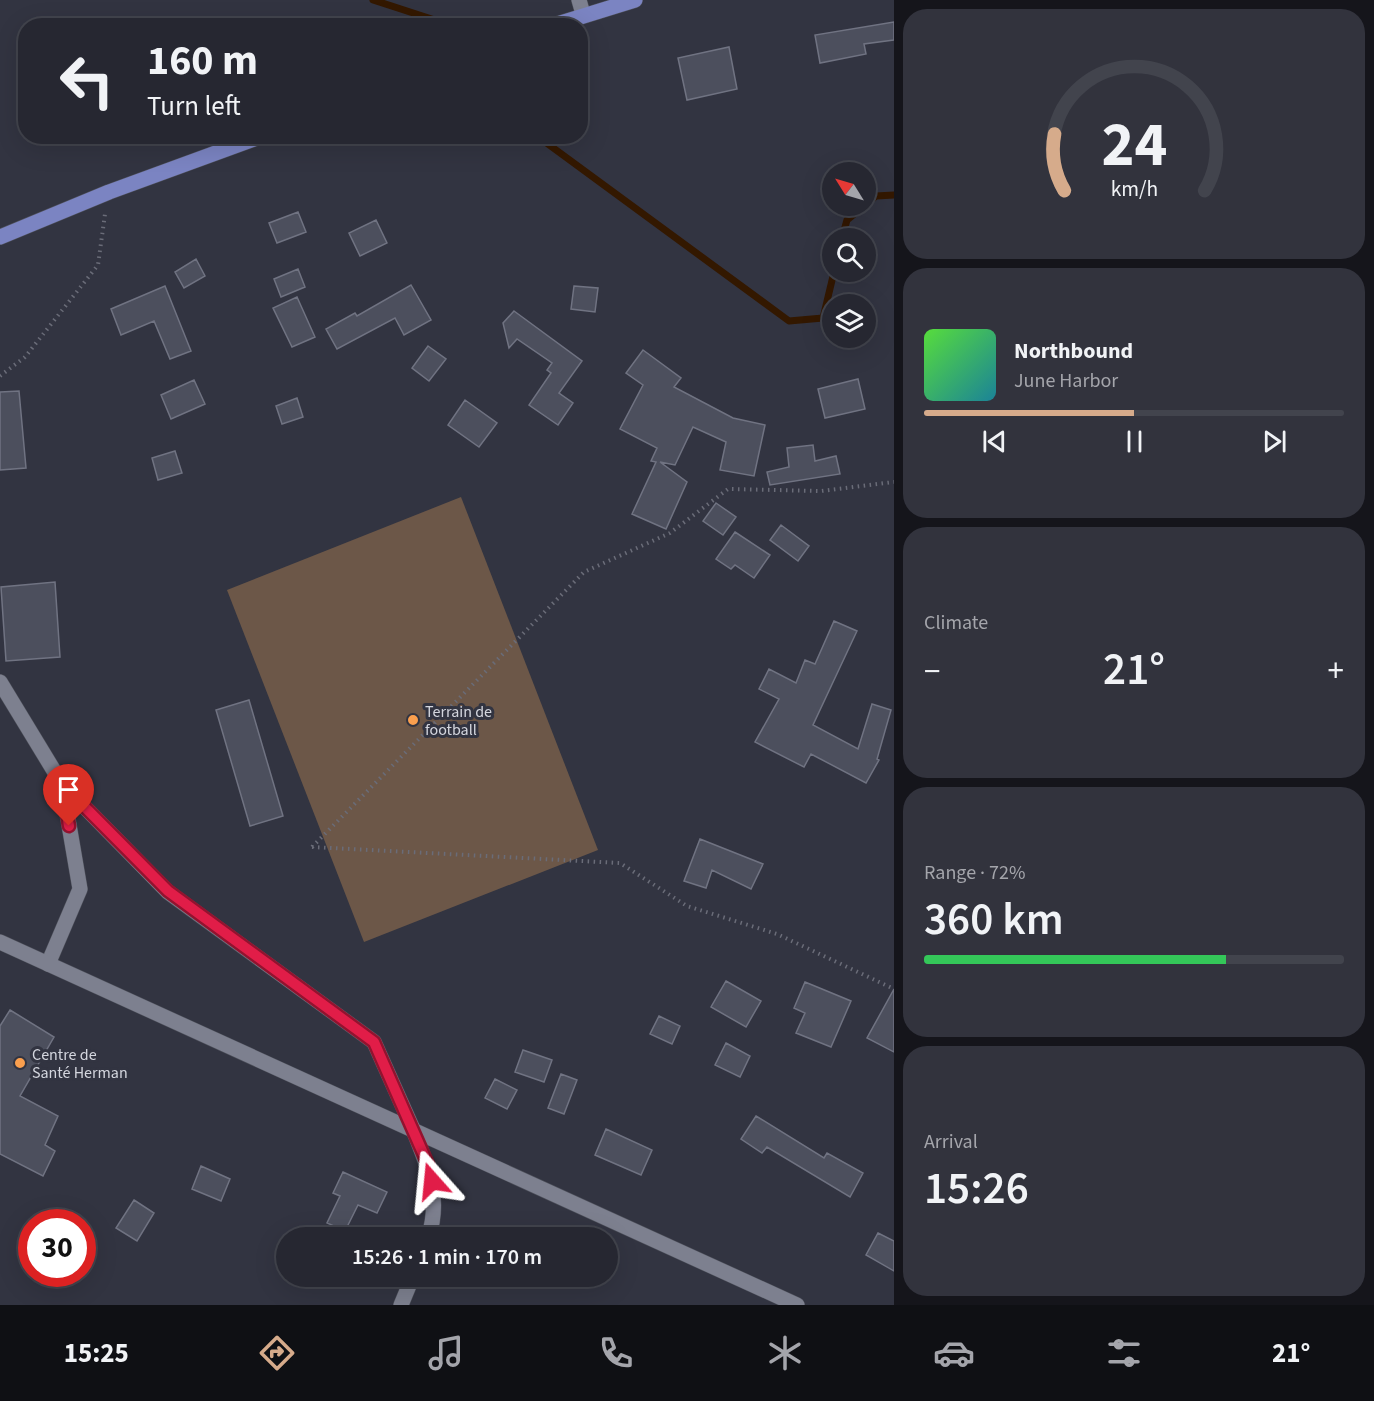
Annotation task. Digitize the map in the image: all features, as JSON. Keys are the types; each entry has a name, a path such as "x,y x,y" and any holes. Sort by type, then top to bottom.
{"main road":[{"path":"564,18 581,7 635,0"},
{"path":"0,237 109,192 240,144"}],"street":[{"path":"0,682 62,784 168,891 374,1042 430,1169 434,1193 429,1227"},
{"path":"48,964 80,890 62,784"},
{"path":"0,942 412,1127 797,1305"},
{"path":"401,1305 408,1287"}],"path":[{"path":"0,376 25,357 98,265 109,192"},
{"path":"894,483 821,491 728,489 670,533 584,572 312,847 620,863 687,906 777,934 894,989"}],"shaded area":[{"name":"Terrain de football","path":"461,497 598,850 364,942 227,590"}],"building":[{"path":"894,22 894,40 864,44 866,54 820,63 815,35"},
{"path":"729,47 737,89 687,100 678,58"},
{"path":"298,212 306,232 277,243 269,223"},
{"path":"376,220 387,243 360,256 349,233"},
{"path":"196,259 205,276 184,288 175,272"},
{"path":"298,269 305,287 281,297 274,279"},
{"path":"411,285 431,320 404,335 395,318 337,349 326,329 355,313 357,316"},
{"path":"165,286 191,351 170,359 154,321 121,335 111,309"},
{"path":"574,286 598,288 595,312 571,309"},
{"path":"297,297 315,337 292,347 273,308"},
{"path":"514,311 582,361 559,393 573,403 558,425 529,405 551,373 547,370 552,363 517,339 509,348 503,323"},
{"path":"428,346 446,359 429,381 412,368"},
{"path":"643,350 681,378 674,387 733,418 765,425 754,476 720,470 726,442 693,427 675,465 660,462 687,482 666,529 632,514 656,462 651,461 657,448 620,429 643,385 626,373"},
{"path":"858,379 865,409 825,418 818,389"},
{"path":"194,380 205,404 171,419 161,395"},
{"path":"19,391 26,468 0,470 0,392"},
{"path":"297,398 303,417 282,424 276,406"},
{"path":"465,400 497,423 479,447 448,425"},
{"path":"813,445 815,461 836,456 840,474 770,485 767,472 789,467 787,448"},
{"path":"175,451 182,473 158,480 152,458"},
{"path":"716,503 736,517 723,535 703,521"},
{"path":"781,525 809,546 798,561 770,540"},
{"path":"735,532 770,555 754,578 735,565 731,569 716,559"},
{"path":"55,582 60,657 6,661 1,587"},
{"path":"834,621 857,631 813,725 858,749 872,704 891,710 877,759 879,760 866,783 811,754 804,767 755,742 779,699 759,689 769,669 796,683 805,660 815,664"},
{"path":"249,700 283,816 250,826 216,710"},
{"path":"700,839 763,864 751,889 712,870 706,888 684,881"},
{"path":"726,981 761,1001 746,1027 711,1007"},
{"path":"805,982 851,1001 831,1047 796,1033 805,1013 794,1008"},
{"path":"894,989 894,1052 867,1038"},
{"path":"10,1010 54,1037 20,1096 58,1116 45,1145 55,1151 43,1176 0,1154 0,1026"},
{"path":"659,1016 680,1026 672,1044 650,1034"},
{"path":"726,1043 750,1056 740,1077 715,1065"},
{"path":"523,1050 552,1060 544,1082 515,1072"},
{"path":"561,1074 577,1080 564,1114 548,1108"},
{"path":"495,1079 517,1090 507,1109 485,1098"},
{"path":"756,1116 824,1158 827,1153 863,1173 850,1197 767,1147 762,1153 741,1139"},
{"path":"606,1129 652,1150 641,1175 595,1155"},
{"path":"201,1166 230,1179 221,1201 192,1189"},
{"path":"343,1172 387,1192 377,1213 358,1205 347,1227 336,1227 327,1223 340,1196 333,1193"},
{"path":"134,1200 154,1213 137,1241 116,1228"},
{"path":"878,1233 894,1241 894,1271 866,1255"}],"waterway":[{"path":"373,0 428,18"},
{"path":"548,144 789,321 823,318 832,282"},
{"path":"876,196 894,195"},
{"path":"845,228 847,220 852,216"}],"place":[{"name":"Terrain de football","path":"413,720"},
{"name":"Centre de Santé Herman","path":"20,1063"}],"route":[{"path":"69,826 62,784 168,891 374,1042 430,1169 432,1181"}]}
